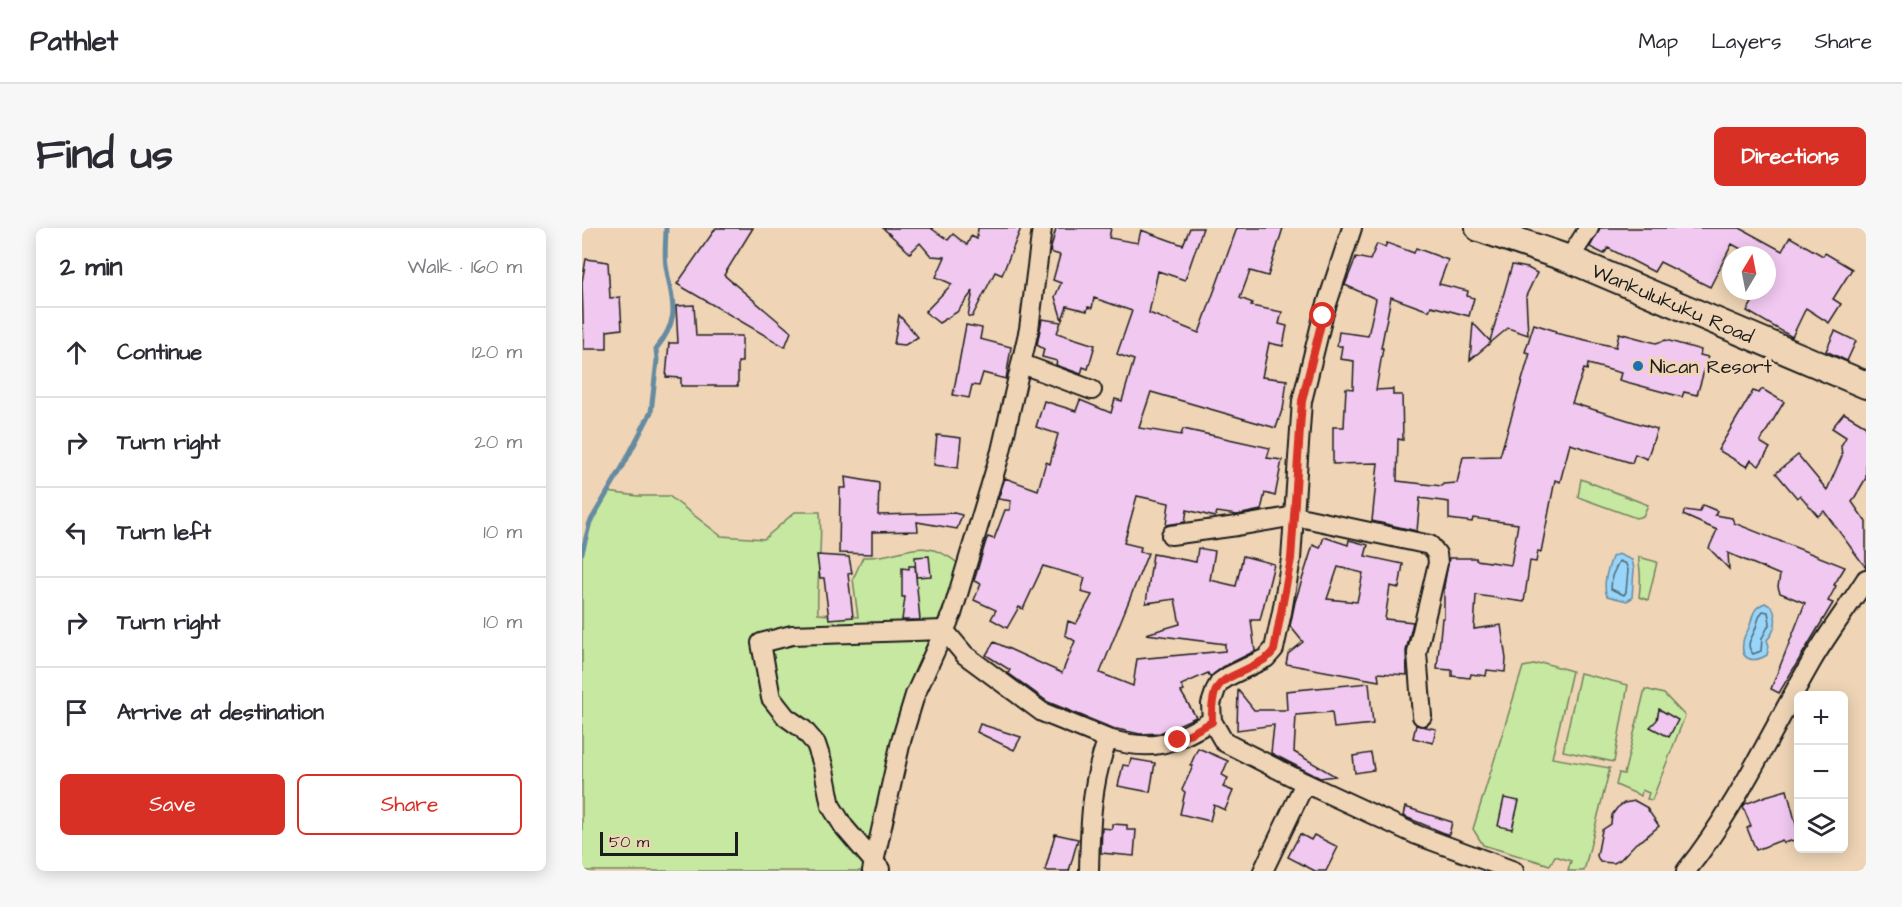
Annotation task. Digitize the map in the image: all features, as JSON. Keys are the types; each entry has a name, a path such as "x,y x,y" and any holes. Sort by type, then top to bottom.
{"main road":[{"name":"Wankulukuku Road","path":"1479,228 1569,259 1866,385"}],"street":[{"path":"876,868 902,741 915,695 952,614 1001,451 1029,329 1042,228"},
{"path":"1352,228 1323,316 1302,401 1291,559 1274,650 1266,658 1221,682 1211,704 1212,722 1224,742 1305,783 1417,835 1514,871"},
{"path":"1569,259 1589,228"},
{"path":"1022,364 1092,390"},
{"path":"1171,534 1295,516 1426,543 1437,554 1438,563 1417,653 1422,716"},
{"path":"1686,871 1715,830 1814,658 1866,579"},
{"path":"944,630 965,655 1042,712 1108,739 1148,747 1163,745 1178,740 1212,722"},
{"path":"876,868 831,806 824,765 816,744 786,717 771,698 760,643 792,635 944,630"},
{"path":"1089,871 1091,810 1100,758 1108,739"},
{"path":"1263,871 1305,783"}],"green space":[{"path":"1581,479 1648,505 1643,516 1636,518 1578,497"},
{"path":"607,492 638,496 669,496 721,536 764,539 795,512 820,512 818,614 858,617 853,579 863,557 877,557 922,548 945,555 959,564 952,588 906,691 897,741 866,871 582,871 582,553 590,522"},
{"path":"1639,557 1657,562 1648,600 1639,597"},
{"path":"1544,663 1572,671 1552,758 1610,768 1584,871 1568,871 1571,861 1555,856 1550,865 1483,845 1473,829 1523,667"},
{"path":"1580,673 1628,685 1614,762 1563,751"},
{"path":"1645,689 1664,694 1685,716 1652,800 1647,799 1649,793 1642,790 1641,796 1616,785 1619,773 1624,774"}],"water":[{"path":"1618,554 1632,560 1634,569 1632,598 1627,601 1607,596 1606,591 1605,581 1609,566 1612,557"},
{"path":"1765,603 1772,607 1775,620 1774,628 1767,640 1769,646 1767,655 1749,659 1744,654 1744,639 1755,611"}],"building":[{"path":"716,228 753,228 724,275 791,332 785,347 677,284"},
{"path":"883,228 933,228 948,240 953,234 967,245 971,236 977,239 978,228 1021,228 1002,275 995,272 972,317 968,316 973,291 957,312 939,323 925,312 952,284 936,277 945,257 931,256 920,243 910,253"},
{"path":"1056,228 1111,228 1109,238 1138,243 1141,230 1183,245 1190,228 1203,228 1185,280 1158,271 1149,313 1199,333 1237,228 1283,228 1268,276 1250,271 1240,298 1253,303 1251,306 1282,312 1279,324 1287,326 1283,346 1269,343 1262,377 1287,380 1283,410 1276,428 1151,392 1139,428 1181,435 1183,429 1270,448 1267,458 1282,460 1275,496 1265,493 1261,510 1237,515 1217,512 1215,517 1187,510 1185,522 1166,525 1169,503 1137,496 1124,543 1141,547 1140,552 1148,553 1100,673 1133,686 1137,659 1225,651 1225,644 1146,634 1180,624 1175,599 1146,603 1153,554 1196,562 1198,548 1215,551 1210,580 1236,586 1243,556 1274,564 1260,620 1251,620 1255,651 1223,667 1210,677 1208,673 1181,685 1184,691 1181,692 1196,717 1160,733 1140,734 1112,728 1048,702 1008,673 1010,670 986,655 994,642 1062,673 1075,641 1065,635 1068,621 1076,624 1092,595 1081,592 1085,578 1043,566 1023,609 1019,607 1007,628 991,619 996,610 974,600 981,584 974,581 986,541 988,537 994,539 1005,510 1010,510 1011,501 998,499 1005,478 1038,490 1046,462 1050,464 1058,434 1036,427 1044,401 1076,411 1080,400 1111,413 1115,399 1122,401 1134,360 1117,354 1132,311 1094,298 1092,308 1088,307 1087,311 1067,306 1062,320 1055,297 1061,283 1053,280 1060,255 1050,252"},
{"path":"1600,228 1740,228 1773,246 1736,246 1732,244 1722,246 1722,264 1710,287 1660,262 1654,272 1608,248 1604,254 1590,247"},
{"path":"1790,237 1823,256 1825,253 1852,269 1833,299 1841,304 1829,323 1806,308 1792,337 1747,311 1754,300 1776,300 1776,248 1782,251"},
{"path":"1387,243 1414,253 1416,248 1448,260 1439,284 1468,291 1467,296 1474,298 1469,316 1431,306 1429,311 1391,297 1376,390 1393,389 1393,395 1402,395 1403,440 1398,439 1397,481 1442,486 1457,483 1463,457 1500,456 1530,353 1525,352 1534,324 1556,331 1555,333 1616,347 1619,333 1656,343 1666,340 1701,350 1700,355 1708,357 1697,395 1684,392 1682,397 1619,380 1621,373 1588,364 1587,370 1584,369 1572,403 1657,429 1647,459 1635,454 1632,463 1570,444 1560,482 1555,480 1541,552 1538,551 1536,562 1530,561 1524,602 1476,595 1474,629 1501,625 1506,659 1505,672 1487,670 1486,676 1471,674 1470,678 1452,676 1452,670 1437,669 1442,618 1444,618 1444,586 1449,558 1476,558 1476,560 1511,565 1518,524 1473,518 1472,522 1449,519 1449,502 1420,498 1417,531 1372,521 1378,463 1333,464 1333,427 1344,427 1346,388 1353,389 1354,361 1340,359 1342,346 1337,346 1339,332 1368,336 1376,299 1345,285 1356,257 1370,260 1377,244 1385,247"},
{"path":"586,259 608,262 610,298 620,297 622,329 607,331 607,349 584,349 582,282"},
{"path":"1512,265 1528,268 1537,273 1526,296 1528,335 1508,328 1470,360 1473,323 1490,341"},
{"path":"694,305 696,336 742,336 742,362 738,362 738,386 681,386 681,378 666,377 669,343 678,343 676,306"},
{"path":"899,315 918,337 905,345 894,344"},
{"path":"1042,319 1061,322 1057,333 1095,345 1088,369 1083,367 1081,374 1056,365 1057,361 1042,357 1044,349 1037,345"},
{"path":"966,325 982,328 980,339 1011,347 1006,379 983,373 979,386 972,385 969,398 953,395"},
{"path":"1835,331 1856,341 1847,361 1826,351"},
{"path":"1762,389 1784,402 1760,442 1770,448 1759,466 1751,460 1747,467 1718,450 1753,391 1759,393"},
{"path":"1844,413 1866,426 1866,478 1852,502 1866,522 1866,568 1824,511 1818,516 1800,495 1797,498 1776,473 1798,455 1827,490 1842,456 1841,446 1846,437 1832,428"},
{"path":"937,435 961,438 958,468 934,465"},
{"path":"845,477 879,483 878,515 954,513 962,515 957,529 917,522 918,531 872,532 872,554 839,553 840,488 846,488"},
{"path":"1703,505 1717,511 1715,515 1732,518 1734,523 1845,567 1828,601 1833,603 1779,693 1771,689 1805,603 1780,593 1778,587 1780,575 1728,553 1729,569 1709,548 1717,530 1683,515 1685,510 1699,512"},
{"path":"1324,537 1348,545 1349,540 1368,545 1365,556 1403,564 1399,588 1390,586 1385,619 1413,622 1406,651 1407,675 1378,673 1379,681 1286,664 1288,654 1303,642 1290,626 1313,545 1320,548","holes":["1338,567 1363,573 1357,602 1327,599"]},
{"path":"817,555 849,557 852,573 848,574 853,617 829,619 824,578 820,578"},
{"path":"929,556 931,576 916,577 915,557"},
{"path":"909,566 915,566 920,620 902,620 905,597 902,597 902,568 909,569"},
{"path":"1369,683 1373,724 1334,728 1332,712 1296,715 1294,752 1335,776 1320,778 1271,753 1274,725 1237,730 1238,690 1254,710 1287,710 1286,691"},
{"path":"1659,709 1678,720 1669,737 1650,727 1657,720"},
{"path":"980,724 1021,737 1014,750 977,732"},
{"path":"1416,725 1436,729 1433,743 1413,738"},
{"path":"1198,748 1228,761 1222,775 1228,778 1223,787 1233,791 1225,810 1214,805 1210,821 1180,814 1185,792 1182,790"},
{"path":"1371,753 1374,770 1355,773 1353,756"},
{"path":"1131,759 1155,763 1150,792 1118,786 1123,765 1129,766"},
{"path":"1787,790 1794,817 1794,840 1783,843 1782,840 1756,850 1747,828 1751,826 1743,807 1745,804"},
{"path":"1504,798 1519,801 1512,829 1498,826"},
{"path":"1635,801 1646,807 1659,826 1636,843 1620,860 1614,863 1600,862 1597,856 1602,830 1611,824 1612,815 1617,808 1624,803"},
{"path":"1405,807 1452,822 1449,835 1403,816"},
{"path":"1112,824 1127,825 1127,830 1136,830 1134,856 1101,853 1102,828 1112,829"},
{"path":"1055,834 1078,839 1069,871 1045,871"},
{"path":"1300,834 1311,840 1314,835 1338,847 1326,871 1315,871 1288,857"}],"waterway":[{"path":"582,553 590,522 651,412 657,360 656,349 669,327 673,309 665,261 666,228"}],"place":[{"name":"Nican Resort","path":"1638,366"}],"route":[{"path":"1178,740 1212,722 1211,704 1221,682 1229,676 1255,666 1274,650 1291,559 1302,401 1323,316"}]}
